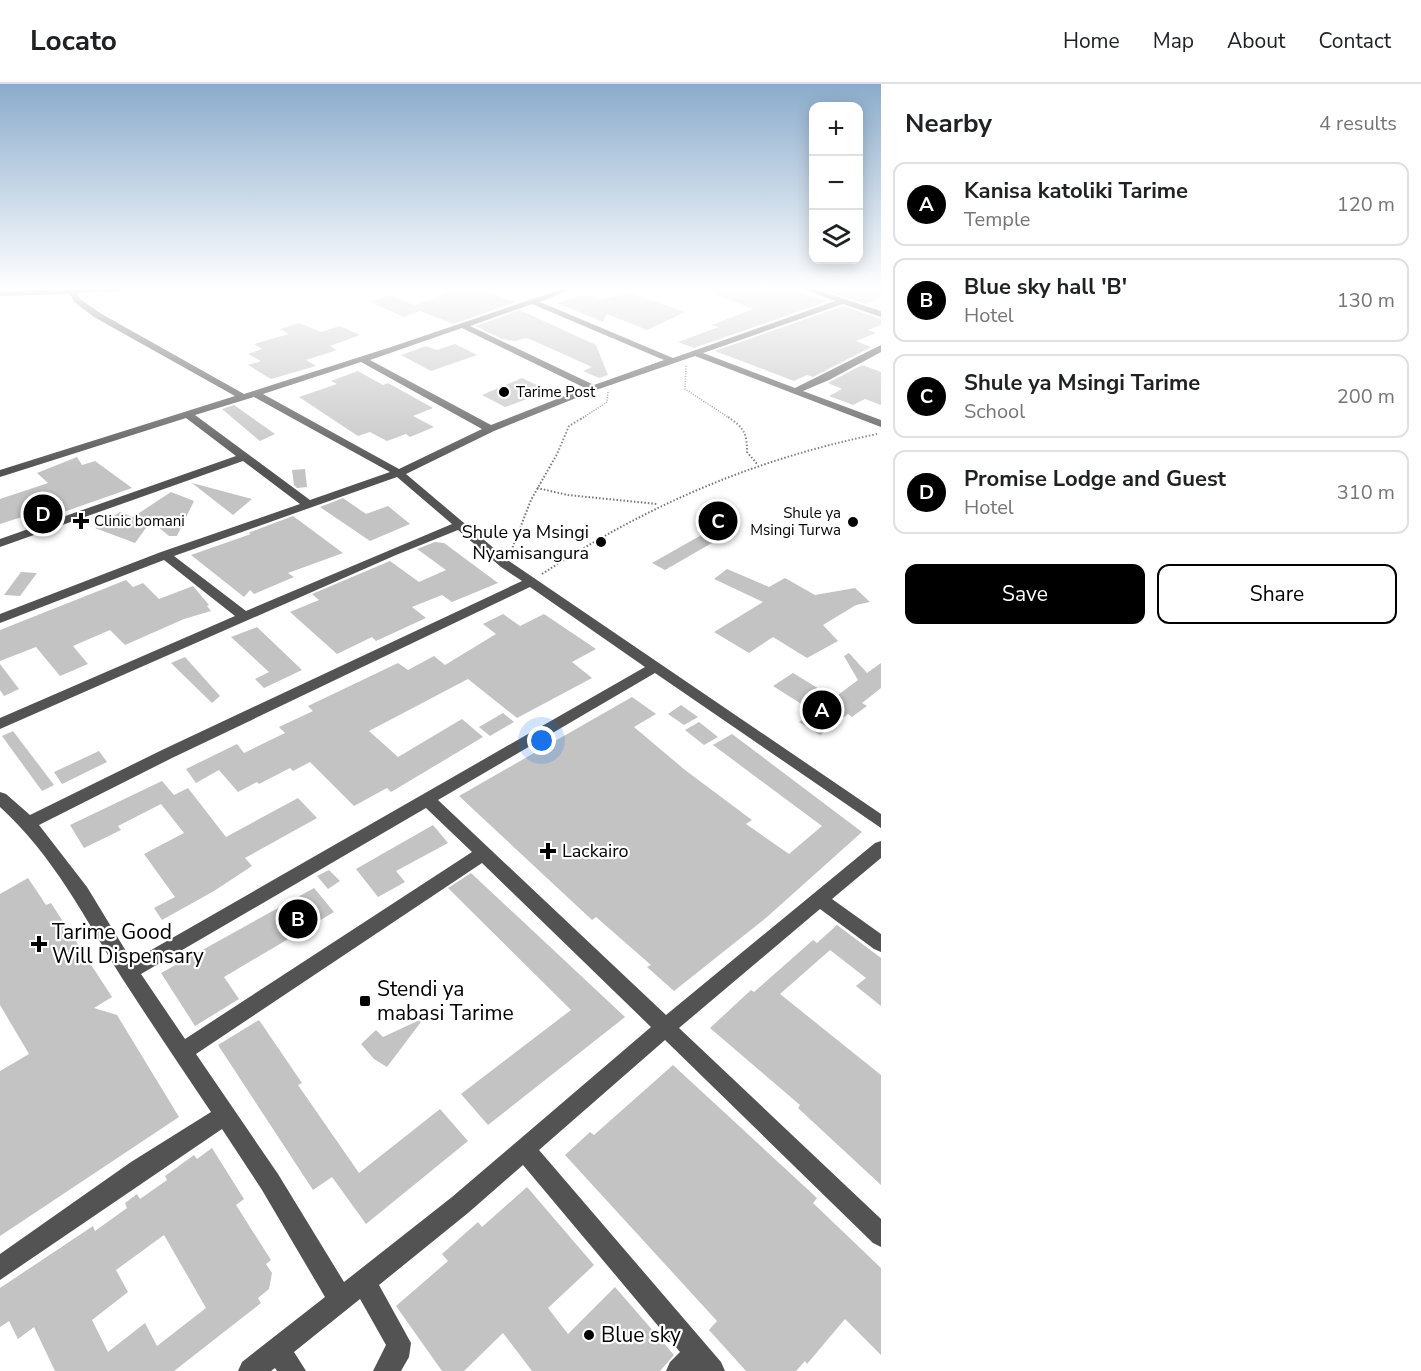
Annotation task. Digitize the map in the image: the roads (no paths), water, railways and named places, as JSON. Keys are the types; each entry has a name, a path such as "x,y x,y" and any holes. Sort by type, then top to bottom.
{"street":[{"path":"158,349 241,396"},
{"path":"0,474 388,349"},
{"path":"516,349 598,386"},
{"path":"645,349 671,360"},
{"path":"0,619 165,555 399,472 490,429 598,386 705,349"},
{"path":"795,391 826,378 879,349"},
{"path":"691,354 881,424"},
{"path":"360,358 490,429"},
{"path":"253,392 399,472 505,564 881,822"},
{"path":"187,414 308,504"},
{"path":"0,543 243,457"},
{"path":"0,724 392,552 461,525"},
{"path":"165,555 245,616"},
{"path":"27,823 167,754 531,582"},
{"path":"129,972 655,667"},
{"path":"0,798 27,823 81,892 129,972 270,1182 293,1225 340,1299"},
{"path":"428,800 667,1026 881,1235"},
{"path":"251,1371 460,1205 667,1026 881,848"},
{"path":"182,1052 484,853"},
{"path":"820,900 881,944"},
{"path":"0,1268 139,1170 224,1116"},
{"path":"524,1149 696,1365"},
{"path":"363,1281 399,1343 396,1356 386,1371"},
{"path":"277,1350 293,1371"}],"place":[{"name":"Tarime Post","path":"504,392"},
{"name":"Promise Lodge and Guest","path":"43,514"},
{"name":"Clinic bomani","path":"81,521"},
{"name":"Shule ya Msingi Tarime","path":"718,521"},
{"name":"Shule ya Msingi Turwa","path":"853,522"},
{"name":"Shule ya Msingi Nyamisangura","path":"601,542"},
{"name":"Kanisa katoliki Tarime","path":"822,710"},
{"name":"Lackairo","path":"548,851"},
{"name":"Blue sky hall 'B'","path":"298,919"},
{"name":"Tarime Good Will Dispensary","path":"39,944"},
{"name":"Stendi ya mabasi Tarime","path":"365,1001"},
{"name":"Blue sky","path":"589,1335"}]}
